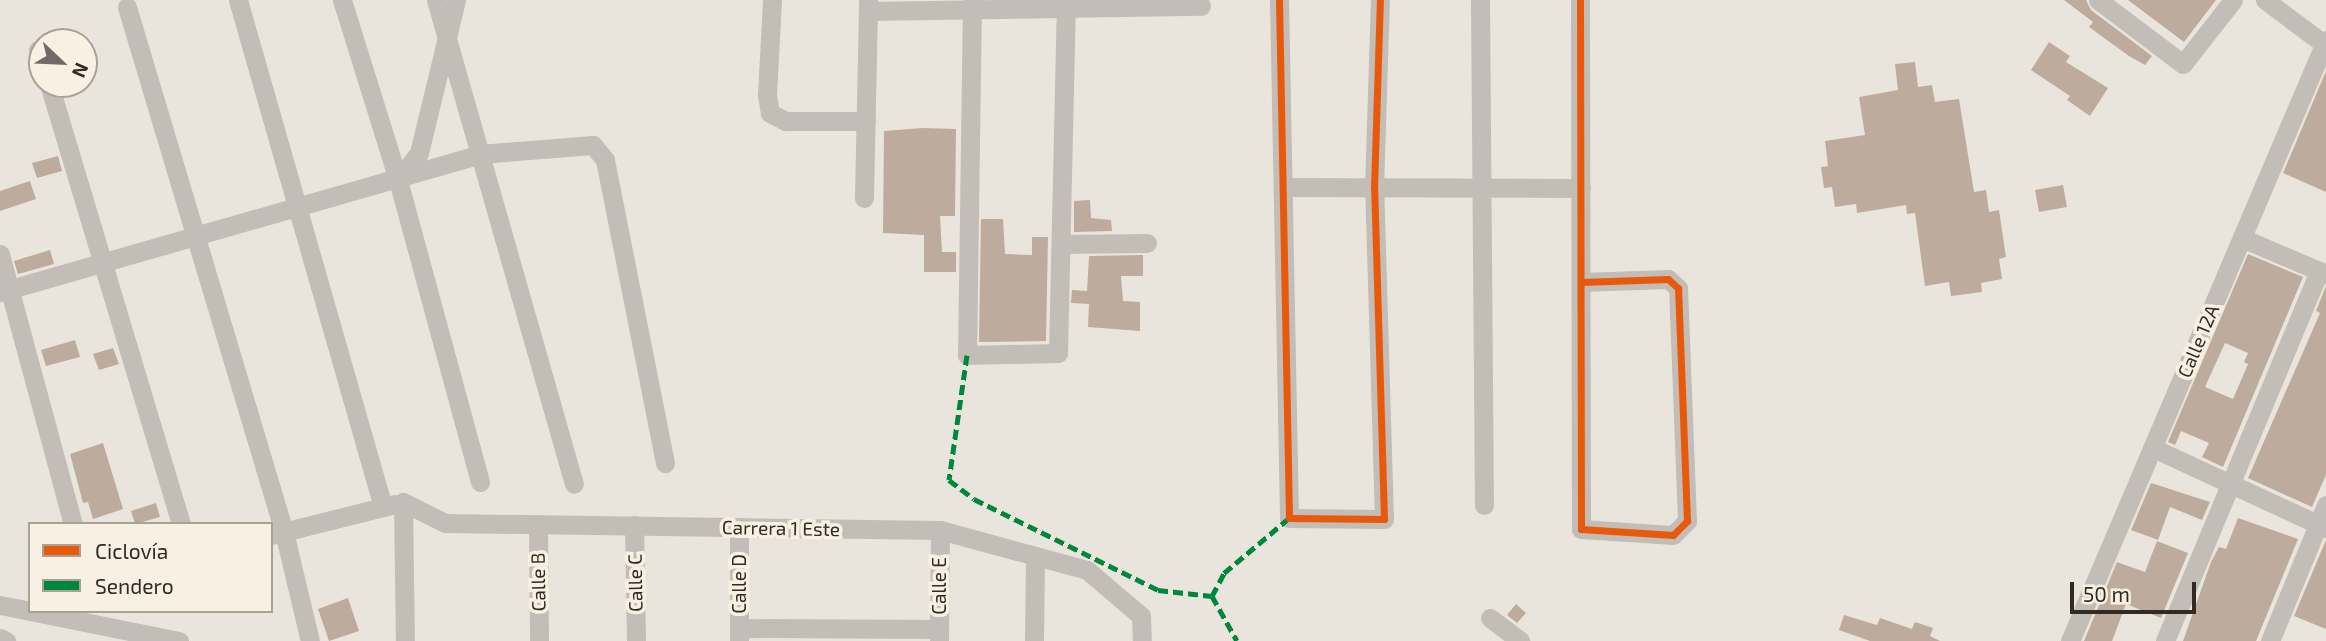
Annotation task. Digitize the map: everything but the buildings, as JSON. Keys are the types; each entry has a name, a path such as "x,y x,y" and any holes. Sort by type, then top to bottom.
{"street":[{"path":"238,0 383,507"},
{"path":"342,0 398,180 480,482"},
{"path":"436,0 574,484"},
{"path":"398,180 419,153 445,35 456,0"},
{"path":"772,0 767,95 770,113 786,121 866,121"},
{"path":"1279,0 1289,519 1384,519 1374,188 1380,0"},
{"path":"1480,0 1484,505"},
{"path":"1580,0 1581,529 1673,535 1687,521 1678,288 1668,279 1581,282"},
{"path":"2098,0 2183,64 2233,0"},
{"path":"2265,0 2325,42"},
{"path":"972,5 967,355 1058,353 1066,5"},
{"path":"864,198 868,6 1201,6"},
{"path":"127,7 198,233 278,533 310,641"},
{"name":"Calle 12A","path":"2070,641 2242,238 2319,78 2325,42"},
{"path":"53,98 180,522"},
{"path":"5,290 198,233 398,180 481,154 576,143 593,145 605,160 665,463"},
{"path":"1283,187 1581,188"},
{"path":"2165,641 2230,483 2323,273 2242,238"},
{"path":"1060,244 1147,243"},
{"path":"0,254 5,290 73,522"},
{"path":"2153,447 2322,526"},
{"path":"278,533 403,502 405,641"},
{"name":"Carrera 1 Este","path":"403,502 445,523 940,530 1087,570 1141,616 1142,641"},
{"path":"2270,641 2322,526 2326,505"},
{"name":"Calle B","path":"538,524 539,641"},
{"name":"Calle C","path":"634,525 636,641"},
{"name":"Calle D","path":"739,527 739,635"},
{"name":"Calle E","path":"939,635 940,530"},
{"path":"1034,641 1035,556"},
{"path":"1,603 28,610"},
{"path":"48,613 101,619 178,641"},
{"path":"1490,618 1520,641"},
{"path":"739,635 939,635"},
{"path":"0,638 6,641"}],"marked path":[{"path":"967,355 949,480 974,499 1158,590 1212,596 1224,573 1289,518"},
{"path":"1212,596 1237,641"}],"cycle path":[{"path":"1279,0 1289,518 1384,519 1374,188 1380,0"},
{"path":"1580,0 1581,529 1673,535 1687,521 1678,288 1668,279 1581,282"}]}
